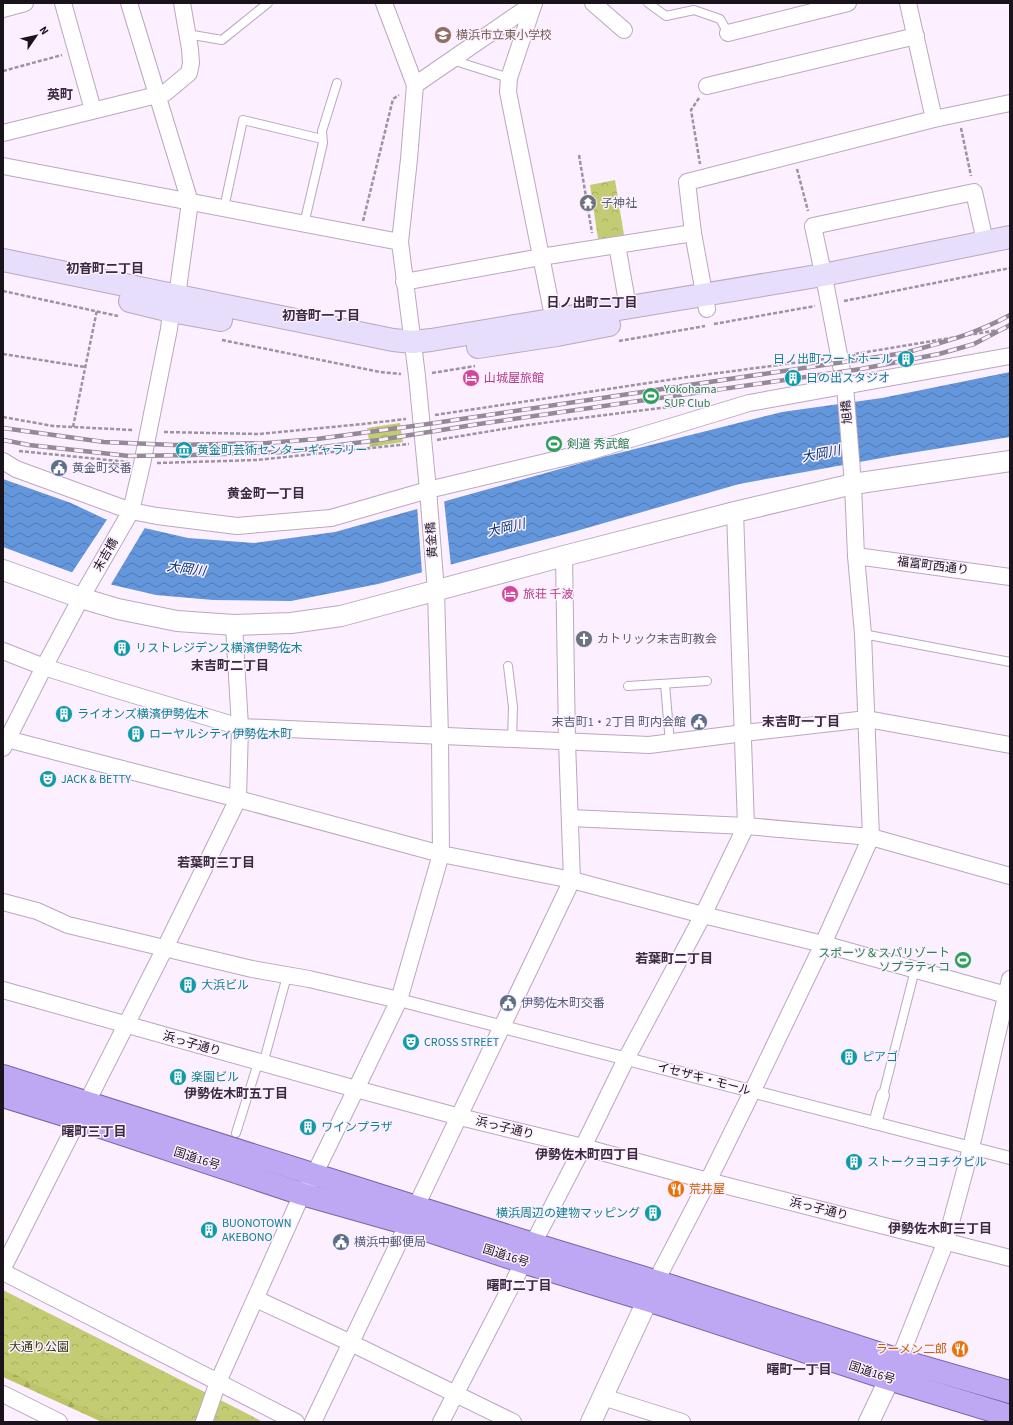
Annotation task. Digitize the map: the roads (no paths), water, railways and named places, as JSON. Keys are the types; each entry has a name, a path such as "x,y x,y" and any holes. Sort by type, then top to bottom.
{"highway":[{"name":"国道16号","path":"3,1076 82,1111 302,1194 412,1216"},
{"name":"国道16号","path":"3,1096 82,1111 314,1175 412,1216 528,1253 1010,1392"},
{"name":"国道16号","path":"652,1290 889,1379 1010,1416"}],"main road":[{"path":"825,281 985,241 1010,237"},
{"path":"555,327 628,307 706,301 1010,252"},
{"path":"3,260 273,329 389,353 413,348 431,340 630,321 706,301"},
{"path":"3,274 134,302 174,303"}],"street":[{"path":"3,9 25,3"},
{"path":"63,3 93,110"},
{"path":"129,3 190,202"},
{"path":"3,133 165,93 189,73 191,63 182,3"},
{"path":"384,3 415,85 534,3"},
{"path":"534,3 509,78 508,92 555,327"},
{"path":"593,3 624,30"},
{"path":"728,33 848,3"},
{"path":"908,3 934,119"},
{"path":"707,86 916,36"},
{"name":"黄金橋","path":"204,1422 218,1382 302,1194 314,1175 399,1000 441,854 440,736 436,591 424,442 400,242 415,85"},
{"path":"706,301 687,182 934,119 1010,103"},
{"path":"3,166 400,242"},
{"name":"旭橋","path":"871,837 863,634 856,556 853,484 845,386 825,281 812,226 974,192 985,241"},
{"name":"末吉橋","path":"4,742 81,598 131,511 149,431 174,303 190,202"},
{"path":"404,282 541,257 694,233"},
{"path":"617,245 628,307"},
{"path":"8,457 16,469 131,511 237,526 331,518 428,490 588,452 750,403 1010,356"},
{"path":"3,570 81,598 118,609 178,621 234,625 291,623 341,616 564,556 735,512 853,484 1010,461"},
{"path":"441,1422 583,1147 626,1059 703,915 746,826 744,732 735,512"},
{"path":"313,1422 572,880 567,742 564,556"},
{"name":"福富町西通り","path":"856,556 1010,576"},
{"path":"3,1268 165,948 238,799 240,727 234,625"},
{"path":"3,651 44,667 240,727 649,745 744,732 867,719 1010,745"},
{"path":"4,742 238,799 441,854 572,880 703,915 823,944 1008,996"},
{"path":"570,818 746,826 871,837 1010,876"},
{"path":"591,1422 652,1290 752,1092 823,944 871,837"},
{"path":"3,902 38,911 68,925 252,969 309,979 399,1000"},
{"path":"869,1422 899,1360 946,1241 971,1148 1008,996 1010,979"},
{"name":"浜っ子通り","path":"3,990 356,1090 583,1147 708,1181 1010,1258"},
{"name":"イセザキ・モール","path":"399,1000 1010,1158"},
{"path":"876,1124 883,1096"},
{"path":"3,1272 296,1422"},
{"path":"256,1299 456,1393 514,1422"},
{"path":"3,1394 59,1422"},
{"path":"602,1397 682,1422"}],"lane":[{"path":"187,34 222,40 268,3"},
{"path":"648,3 666,16 694,10 720,19 728,33"},
{"path":"451,60 509,78"},
{"path":"304,224 323,143 322,131 337,83"},
{"path":"224,208 243,120 322,139"},
{"path":"863,634 1010,662"},
{"path":"508,666 513,707 512,739"},
{"path":"628,686 707,681"},
{"path":"665,684 670,743"},
{"path":"883,1096 915,970"},
{"path":"236,1133 287,976"}],"water":[{"name":"大岡川","path":"1010,372 1010,437 898,455 739,484 573,532 378,584 291,601 213,600 156,595 113,585 71,572 3,547 3,479 71,503 105,519 188,538 254,543 335,532 603,457 782,412 882,398"}],"railway":[{"path":"3,428 104,442 174,445 267,443 317,439 428,424 904,353 971,333 1010,315"},
{"path":"3,440 29,445 129,456 283,452 379,440 479,424 861,369 939,354 974,344 1010,325"}],"place":[{"name":"横浜市立東小学校","path":"443,35"},
{"name":"子神社","path":"588,203"},
{"name":"日ノ出町フードホール","path":"906,359"},
{"name":"山城屋旅館","path":"471,378"},
{"name":"日の出スタジオ","path":"793,378"},
{"name":"Yokohama SUP Club","path":"651,396"},
{"name":"剣道 秀武館","path":"554,444"},
{"name":"黄金町芸術センター ギャラリー","path":"184,450"},
{"name":"黄金町交番","path":"59,468"},
{"name":"旅荘 千波","path":"510,594"},
{"name":"カトリック末吉町教会","path":"584,639"},
{"name":"リストレジデンス横濱伊勢佐木","path":"122,648"},
{"name":"ライオンズ横濱伊勢佐木","path":"64,714"},
{"name":"末吉町1・2丁目 町内会館","path":"699,722"},
{"name":"ローヤルシティ伊勢佐木町","path":"136,734"},
{"name":"JACK & BETTY","path":"48,779"},
{"name":"スポーツ＆スパリゾート ソプラティコ","path":"963,960"},
{"name":"大浜ビル","path":"188,985"},
{"name":"伊勢佐木町交番","path":"508,1003"},
{"name":"CROSS STREET","path":"411,1042"},
{"name":"ピアゴ","path":"849,1057"},
{"name":"楽園ビル","path":"178,1077"},
{"name":"ワインプラザ","path":"308,1127"},
{"name":"ストークヨコチクビル","path":"854,1162"},
{"name":"荒井屋","path":"676,1189"},
{"name":"横浜周辺の建物マッピング","path":"653,1213"},
{"name":"BUONOTOWN AKEBONO","path":"209,1230"},
{"name":"横浜中郵便局","path":"341,1242"},
{"name":"ラーメン二郎","path":"960,1349"}],"district":[{"name":"英町","path":"60,95"},
{"name":"初音町二丁目","path":"105,269"},
{"name":"日ノ出町二丁目","path":"592,303"},
{"name":"初音町一丁目","path":"321,316"},
{"name":"黄金町一丁目","path":"266,494"},
{"name":"末吉町二丁目","path":"230,666"},
{"name":"末吉町一丁目","path":"801,722"},
{"name":"若葉町三丁目","path":"216,863"},
{"name":"若葉町二丁目","path":"674,959"},
{"name":"伊勢佐木町五丁目","path":"236,1094"},
{"name":"曙町三丁目","path":"94,1132"},
{"name":"伊勢佐木町四丁目","path":"587,1155"},
{"name":"伊勢佐木町三丁目","path":"940,1229"},
{"name":"曙町二丁目","path":"519,1286"},
{"name":"曙町一丁目","path":"799,1370"}],"park label":[{"name":"大通り公園","path":"39,1347"}]}
